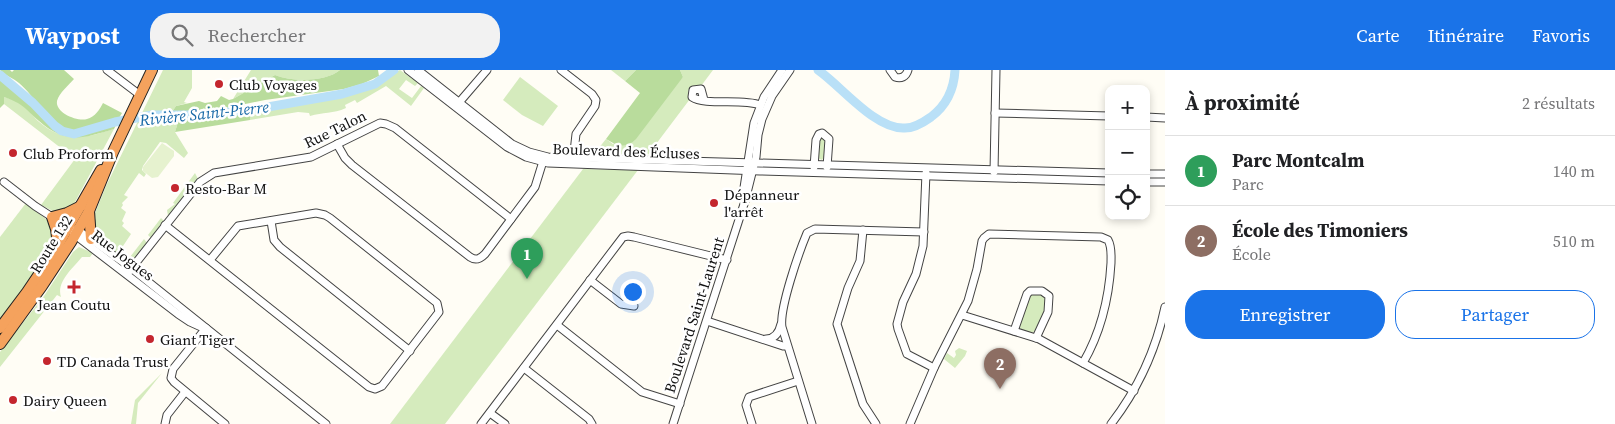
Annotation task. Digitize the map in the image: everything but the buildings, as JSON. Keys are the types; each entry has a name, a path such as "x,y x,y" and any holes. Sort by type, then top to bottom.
{"highway":[{"name":"Route 132","path":"0,344 33,300 74,231 152,70"},
{"path":"58,246 52,217 85,208 91,239"},
{"name":"Route 132","path":"0,328 58,246 74,231"}],"street":[{"path":"107,70 140,95"},
{"name":"Boulevard des Écluses","path":"408,70 457,105"},
{"name":"Boulevard des Écluses","path":"418,70 511,150 526,157 573,161 751,166 814,164 826,169"},
{"path":"457,105 486,70"},
{"path":"561,70 592,94 596,100 595,106 576,134 573,161"},
{"name":"Boulevard Saint-Laurent","path":"751,166 752,131 760,105 782,70"},
{"name":"Boulevard Saint-Laurent","path":"672,424 727,260 740,215 764,112 772,96 790,70"},
{"path":"890,70 898,78 904,77 908,70"},
{"path":"994,174 996,70"},
{"path":"704,100 750,102 760,105"},
{"path":"995,113 1105,116"},
{"path":"1150,118 1165,118"},
{"name":"Rue Talon","path":"129,271 200,182 208,176 309,158 376,124 388,124 511,219"},
{"path":"814,172 816,140 819,134 829,139 826,169"},
{"path":"337,144 352,165 471,258 477,259 482,257 536,185 543,159"},
{"name":"Boulevard des Écluses","path":"751,166 814,172 826,169 1093,176 1105,174"},
{"path":"926,172 924,232 918,267 903,302 897,327 907,354 934,368"},
{"path":"1150,174 1165,174"},
{"name":"Boulevard des Écluses","path":"1093,176 1105,180"},
{"path":"4,182 35,206 74,231"},
{"path":"1150,182 1165,182"},
{"path":"165,225 365,384 374,388 382,386 438,316 440,309 437,303 325,215 316,213 238,226 210,260"},
{"path":"271,221 274,240 280,246 410,351"},
{"path":"762,339 774,337 779,332 784,304 806,236 810,230 924,232"},
{"path":"863,230 860,261 848,288 837,324 863,404 876,424"},
{"name":"Rue Jogues","path":"74,231 91,239 185,319 206,328 326,424"},
{"name":"Rue Jogues","path":"74,231 129,271"},
{"path":"910,424 934,368 962,316 974,283 984,238 991,234 1101,237 1108,240 1111,248 1106,305 1098,330 1083,363"},
{"path":"481,424 621,239 628,236 727,260"},
{"path":"590,280 621,304 634,306"},
{"path":"1014,332 1027,294 1033,290 1044,292 1050,297 1049,306 1036,338"},
{"path":"1111,424 1134,392 1154,348 1165,307"},
{"path":"962,316 1036,338 1134,392"},
{"path":"707,321 788,346"},
{"path":"557,324 642,392 680,404"},
{"path":"781,324 812,424"},
{"path":"206,328 171,373 172,380 226,424"},
{"path":"524,368 589,419 592,424"},
{"path":"752,424 746,406 749,398 798,381"},
{"path":"165,424 167,415 185,392"},
{"path":"490,413 505,424"}],"green space":[{"path":"0,70 10,70 12,72 14,70 64,70 74,79 62,92 57,101 57,105 63,113 73,118 87,119 95,115 103,103 122,113 119,118 79,130 66,128 51,118 19,83"},
{"path":"163,70 192,70 192,88 184,102 187,103 176,106 172,112 141,115"},
{"path":"251,70 340,70 326,77 308,80 290,79 275,75 233,99"},
{"path":"340,70 378,70 379,76 362,84 344,89 265,100 210,113 172,112 176,106 199,101 205,103 217,101 221,96 229,100 233,99 275,75 290,79 308,80 326,77"},
{"path":"400,70 418,83 415,86 406,80 399,89 412,98 421,86 424,88 411,106 386,86 357,103 355,100 345,105 346,108 337,111 310,116 309,113 298,112 250,120 252,110 352,93 375,84"},
{"path":"611,70 636,70 625,81"},
{"path":"636,70 680,70 683,77 636,139 629,144 618,145 606,139 640,93 625,81"},
{"path":"680,70 713,70 701,86 690,88 688,92 690,99 647,156 594,154 606,139 613,144 683,77"},
{"path":"520,77 558,106 543,126 522,115 503,100"},
{"path":"0,78 44,119 61,132 77,135 117,123 114,129 84,137 58,134 49,129 20,104 4,97 4,104 0,108"},
{"path":"4,97 19,102 38,121 57,133 66,136 94,135 114,129 74,204 60,212 41,205 75,159 4,104"},
{"path":"252,110 250,120 175,132 179,119 203,119"},
{"path":"179,119 175,132 188,153 184,158 166,143 160,142 143,166 142,170 146,174 144,177 139,173 124,195 128,197 122,203 121,208 126,212 122,226 131,234 121,249 130,257 144,239 147,243 132,262 129,263 96,237 93,218 106,186 138,121"},
{"path":"822,137 826,140 822,160 818,158 819,140"},
{"path":"162,143 174,151 174,156 158,177 152,178 143,171 143,167"},
{"path":"583,169 638,170 445,424 390,424"},
{"path":"195,173 198,179 168,216 167,210 175,204 173,203"},
{"path":"26,203 51,223 53,240 22,291 0,320 0,237"},
{"path":"161,218 164,221 151,238 148,235"},
{"path":"79,247 93,253 90,257 82,257 70,271 61,286 61,297 57,295 0,367 0,352 44,296 73,252"},
{"path":"1030,294 1043,294 1046,296 1041,322 1035,331 1031,333 1021,330 1019,325"},
{"path":"959,348 967,351 955,368 944,359 947,353 954,358 956,355 955,351"},
{"path":"162,373 138,403 136,424 131,424 135,400"}],"waterway":[{"name":"Rivière Saint-Pierre","path":"0,75 33,103 55,126 62,131 74,134 115,122 152,115 201,115 262,108 342,94 375,84 394,70"},
{"path":"818,70 869,114 892,126 903,128 925,121 937,112 949,96 955,70"}],"place":[{"name":"Club Voyages","path":"219,84"},
{"name":"Club Proform","path":"13,153"},
{"name":"Resto-Bar M","path":"175,188"},
{"name":"Dépanneur l'arrêt","path":"714,203"},
{"name":"Parc Montcalm","path":"527,279"},
{"name":"Jean Coutu","path":"74,287"},
{"name":"Giant Tiger","path":"150,339"},
{"name":"TD Canada Trust","path":"47,361"},
{"name":"École des Timoniers","path":"1000,389"},
{"name":"Dairy Queen","path":"13,400"}]}
